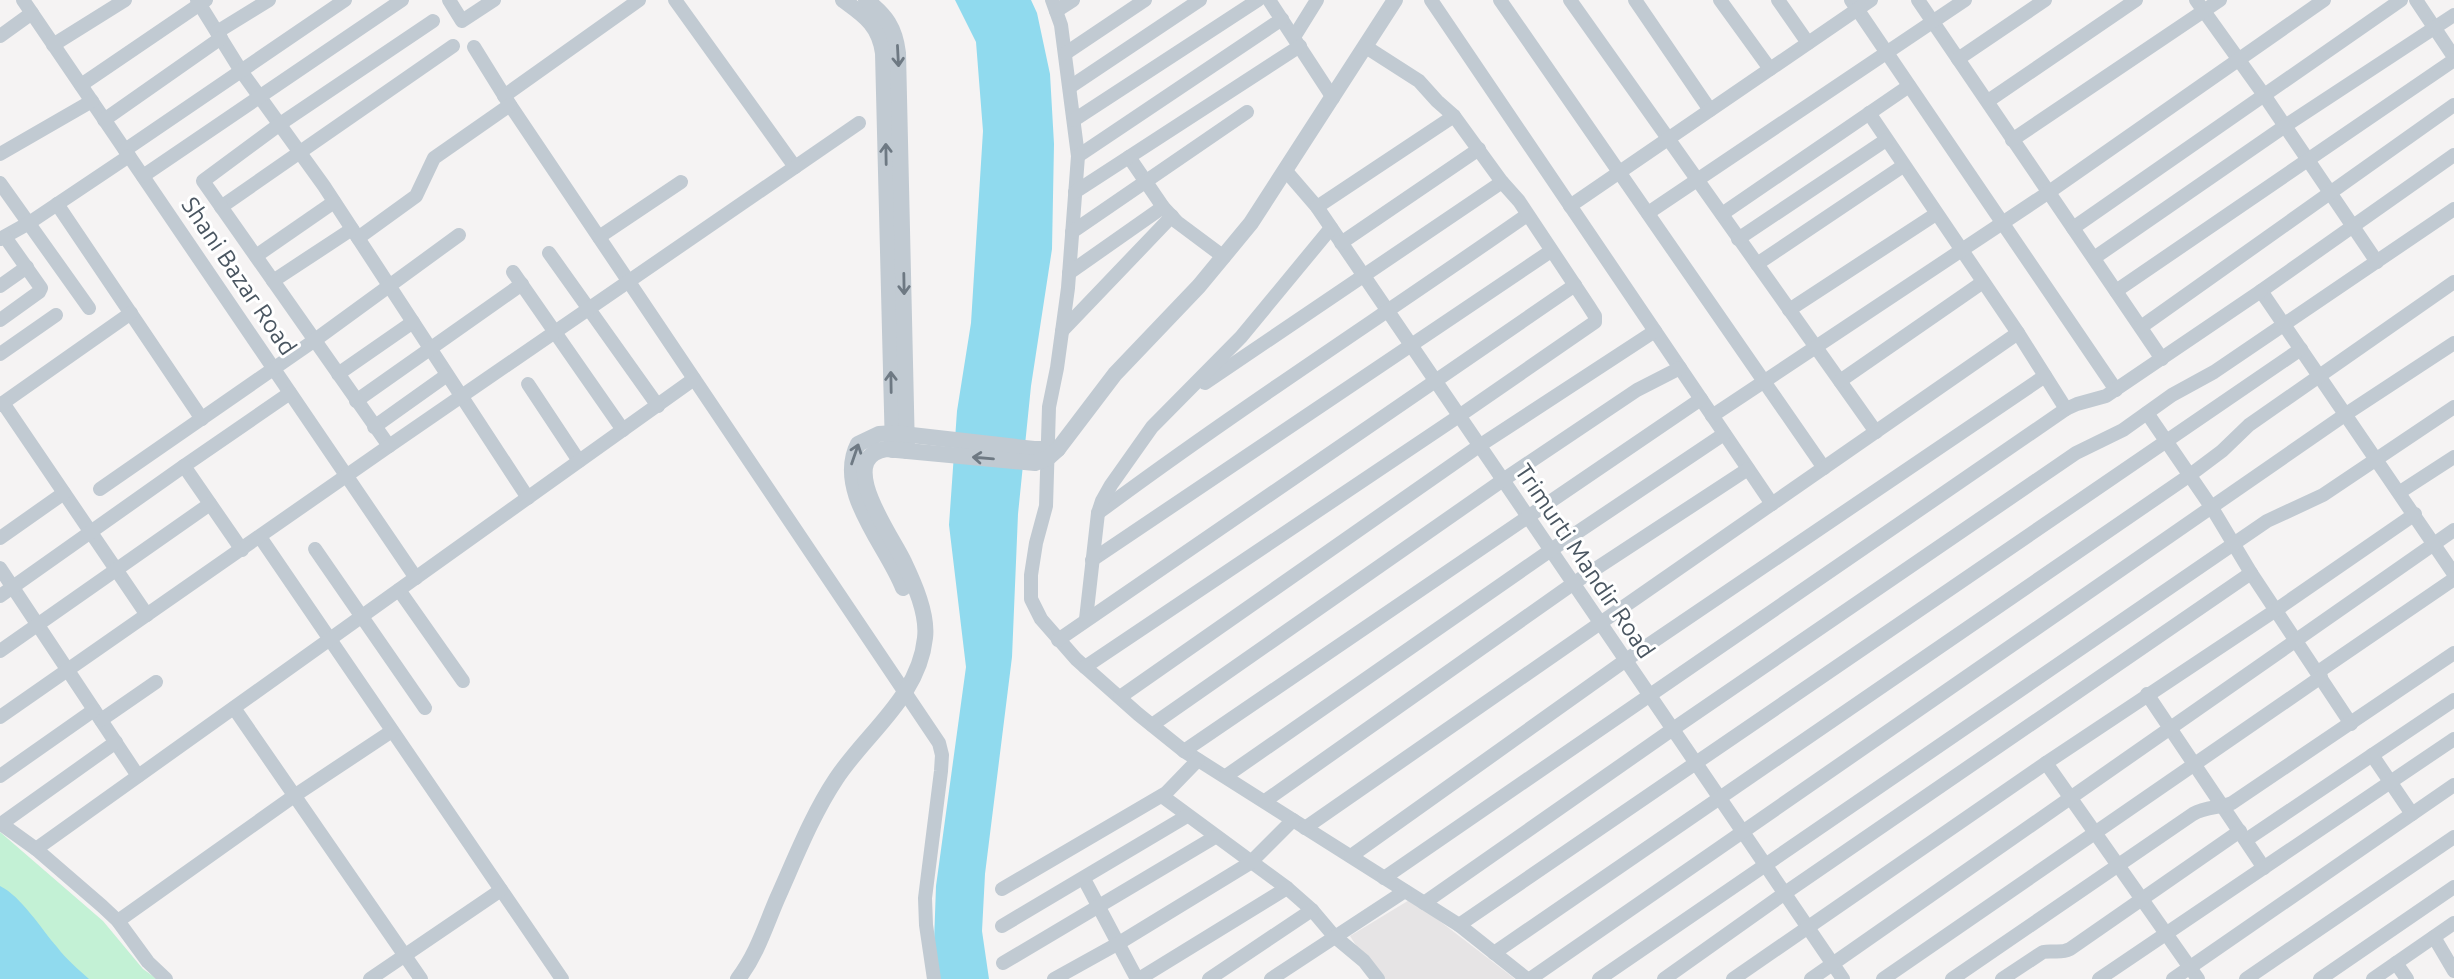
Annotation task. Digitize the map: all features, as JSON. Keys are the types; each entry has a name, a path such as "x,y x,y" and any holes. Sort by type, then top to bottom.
{"street":[{"name":"Shani Bazar Road","path":"23,0 416,578"},
{"path":"53,45 125,0"},
{"path":"104,120 269,0"},
{"path":"0,320 41,290 27,267 2,238 57,204 241,71 345,0"},
{"path":"143,176 402,0"},
{"path":"449,0 462,21 494,0"},
{"path":"273,281 416,195 434,158 639,0"},
{"path":"675,0 795,167"},
{"path":"843,0 877,29 883,53 900,434"},
{"path":"866,0 889,20 894,29 898,52 900,451"},
{"path":"1073,0 1054,6 1066,53 1078,156 1069,272 1049,407 1045,454 1046,506 1036,543 1031,575 1031,599 1041,618 1085,667 1184,751 1459,925 1528,979 2346,414 2454,343"},
{"path":"1066,53 1145,0"},
{"path":"1070,87 1200,0"},
{"path":"1074,120 1258,0"},
{"path":"1269,0 1333,98"},
{"path":"1075,192 1297,41 1317,0"},
{"path":"1045,454 1224,257 1286,171 1395,0"},
{"path":"1431,0 1772,504"},
{"path":"1500,0 1824,468"},
{"path":"1635,0 1710,110"},
{"path":"1720,0 1770,69"},
{"path":"1778,0 1808,43"},
{"path":"1570,206 1808,43 1854,5 1871,0"},
{"path":"1918,0 2162,359"},
{"path":"1648,214 1965,0"},
{"path":"1958,59 2045,0"},
{"path":"1988,101 2136,0"},
{"path":"2012,140 2200,6 2220,0"},
{"path":"1712,416 2049,192 2324,0"},
{"path":"2073,228 2401,0"},
{"path":"2116,291 2454,58 2416,0"},
{"path":"81,85 201,1 241,71 300,151 528,498"},
{"path":"1577,3 1668,139 1876,432"},
{"path":"1854,5 2116,390"},
{"path":"2200,6 2377,262"},
{"path":"0,36 32,13"},
{"path":"2094,258 2285,126 2454,15"},
{"path":"1078,156 1283,19"},
{"path":"388,446 203,181 280,124 433,21"},
{"path":"221,207 453,46"},
{"path":"474,47 507,101 939,743 942,755 925,898 934,979"},
{"path":"1085,667 1595,322 1595,316 1519,201 1454,116 1437,102 1419,81 1366,47"},
{"path":"1722,214 1909,86"},
{"path":"0,154 92,101"},
{"path":"2141,327 2454,105"},
{"path":"1072,232 1247,112"},
{"path":"1869,113 2066,409"},
{"path":"1317,208 1454,116"},
{"path":"0,717 388,446 859,123"},
{"path":"1738,239 1886,140"},
{"path":"1341,243 1479,149"},
{"path":"1384,878 2066,409 2116,390 2454,155"},
{"path":"1129,157 1168,212 1224,257"},
{"path":"1757,264 1903,166"},
{"name":"Trimurti Mandir Road","path":"1286,171 1331,228 1843,979"},
{"path":"1171,405 1364,277 1502,181"},
{"path":"599,237 681,182"},
{"path":"0,183 5,199 29,223 89,308"},
{"path":"256,256 334,202"},
{"path":"57,204 202,419"},
{"path":"1424,903 2076,453 2123,430 2454,209"},
{"path":"1069,272 1168,212"},
{"path":"1062,331 1168,212"},
{"path":"1789,310 1936,214"},
{"path":"1098,513 1177,454 1527,215"},
{"path":"1086,619 1098,513 1111,485 1152,427 1241,337 1331,228"},
{"path":"100,489 315,340 459,235"},
{"path":"1092,560 1551,251"},
{"path":"549,253 657,405"},
{"path":"0,286 27,267"},
{"path":"356,401 430,349 517,278 623,430"},
{"path":"1840,381 1983,282"},
{"path":"1494,953 1721,800 2190,475 2222,451 2249,425 2454,282"},
{"path":"1058,639 1575,285"},
{"path":"1884,979 2194,765 2454,577 2415,514 2261,291"},
{"path":"131,313 2,404 147,615"},
{"path":"0,354 56,315"},
{"path":"338,374 413,322"},
{"path":"1119,697 1479,446 1655,331"},
{"path":"1054,979 1119,943 1250,863 1299,824 1600,622 2018,334"},
{"path":"1459,925 2301,349"},
{"path":"1152,725 1503,480 1637,390 1680,368"},
{"path":"374,427 447,375"},
{"path":"1351,856 1626,660 2045,376"},
{"path":"36,849 694,379"},
{"path":"528,384 579,461"},
{"path":"0,596 290,393"},
{"path":"1184,751 1701,399"},
{"path":"1599,979 2267,521 2323,495 2454,407"},
{"path":"2147,413 2213,508 2251,572 2351,723"},
{"path":"921,654 902,584 864,516 856,496 851,462 858,444 879,434 900,434 936,447"},
{"path":"1226,776 1551,550 1724,434"},
{"path":"738,979 756,953 777,900 835,780 906,692 917,671 925,637 917,595 896,546 873,506 866,480 868,460 878,451 936,447 1045,454"},
{"path":"2400,492 2454,457"},
{"path":"184,466 242,550"},
{"path":"1265,801 1574,583 1748,469"},
{"path":"0,538 64,494"},
{"path":"0,651 210,505"},
{"path":"1733,979 2147,694 2276,610 2415,514"},
{"path":"1811,979 2454,530"},
{"path":"260,537 562,979"},
{"path":"316,549 425,708"},
{"path":"0,568 138,776"},
{"path":"1664,979 1784,893 2251,572"},
{"path":"399,590 464,681"},
{"path":"1952,979 2193,814 2232,803 2454,653"},
{"path":"0,776 156,682"},
{"path":"2147,694 2264,868"},
{"path":"2002,979 2043,952 2059,953 2070,949 2454,700"},
{"path":"234,708 421,979"},
{"path":"118,920 294,796 392,731"},
{"path":"2099,979 2454,739"},
{"path":"116,742 0,824 36,849 118,920 148,962 166,979"},
{"path":"2372,755 2412,814"},
{"path":"1003,889 1162,796 1177,784 1198,760"},
{"path":"2046,763 2194,973"},
{"path":"2173,979 2194,973 2454,785"},
{"path":"1162,796 1287,888 1312,910 1334,936 1364,961 1378,979"},
{"path":"1002,926 1187,816"},
{"path":"1003,962 1216,837"},
{"path":"2246,979 2454,837"},
{"path":"1084,879 1138,979 1287,888"},
{"path":"2320,979 2454,887"},
{"path":"370,979 501,890"},
{"path":"1271,979 1286,975 1334,936 1405,891"},
{"path":"1209,979 1312,910"},
{"path":"2373,979 2454,923"},
{"path":"2434,937 2454,971"},
{"path":"2396,963 2407,979"}],"shaded area":[{"path":"1411,899 1515,979 1378,979 1350,936"}],"green space":[{"path":"0,832 103,921 143,969 157,979 0,979"}],"water":[{"path":"955,0 1031,0 1037,13 1050,74 1054,144 1052,249 1031,386 1018,514 1012,657 985,874 982,931 989,979 940,979 934,943 936,886 966,667 949,525 957,411 971,323 983,131 976,42"},
{"path":"0,886 23,905 64,956 89,979 0,979"}]}
